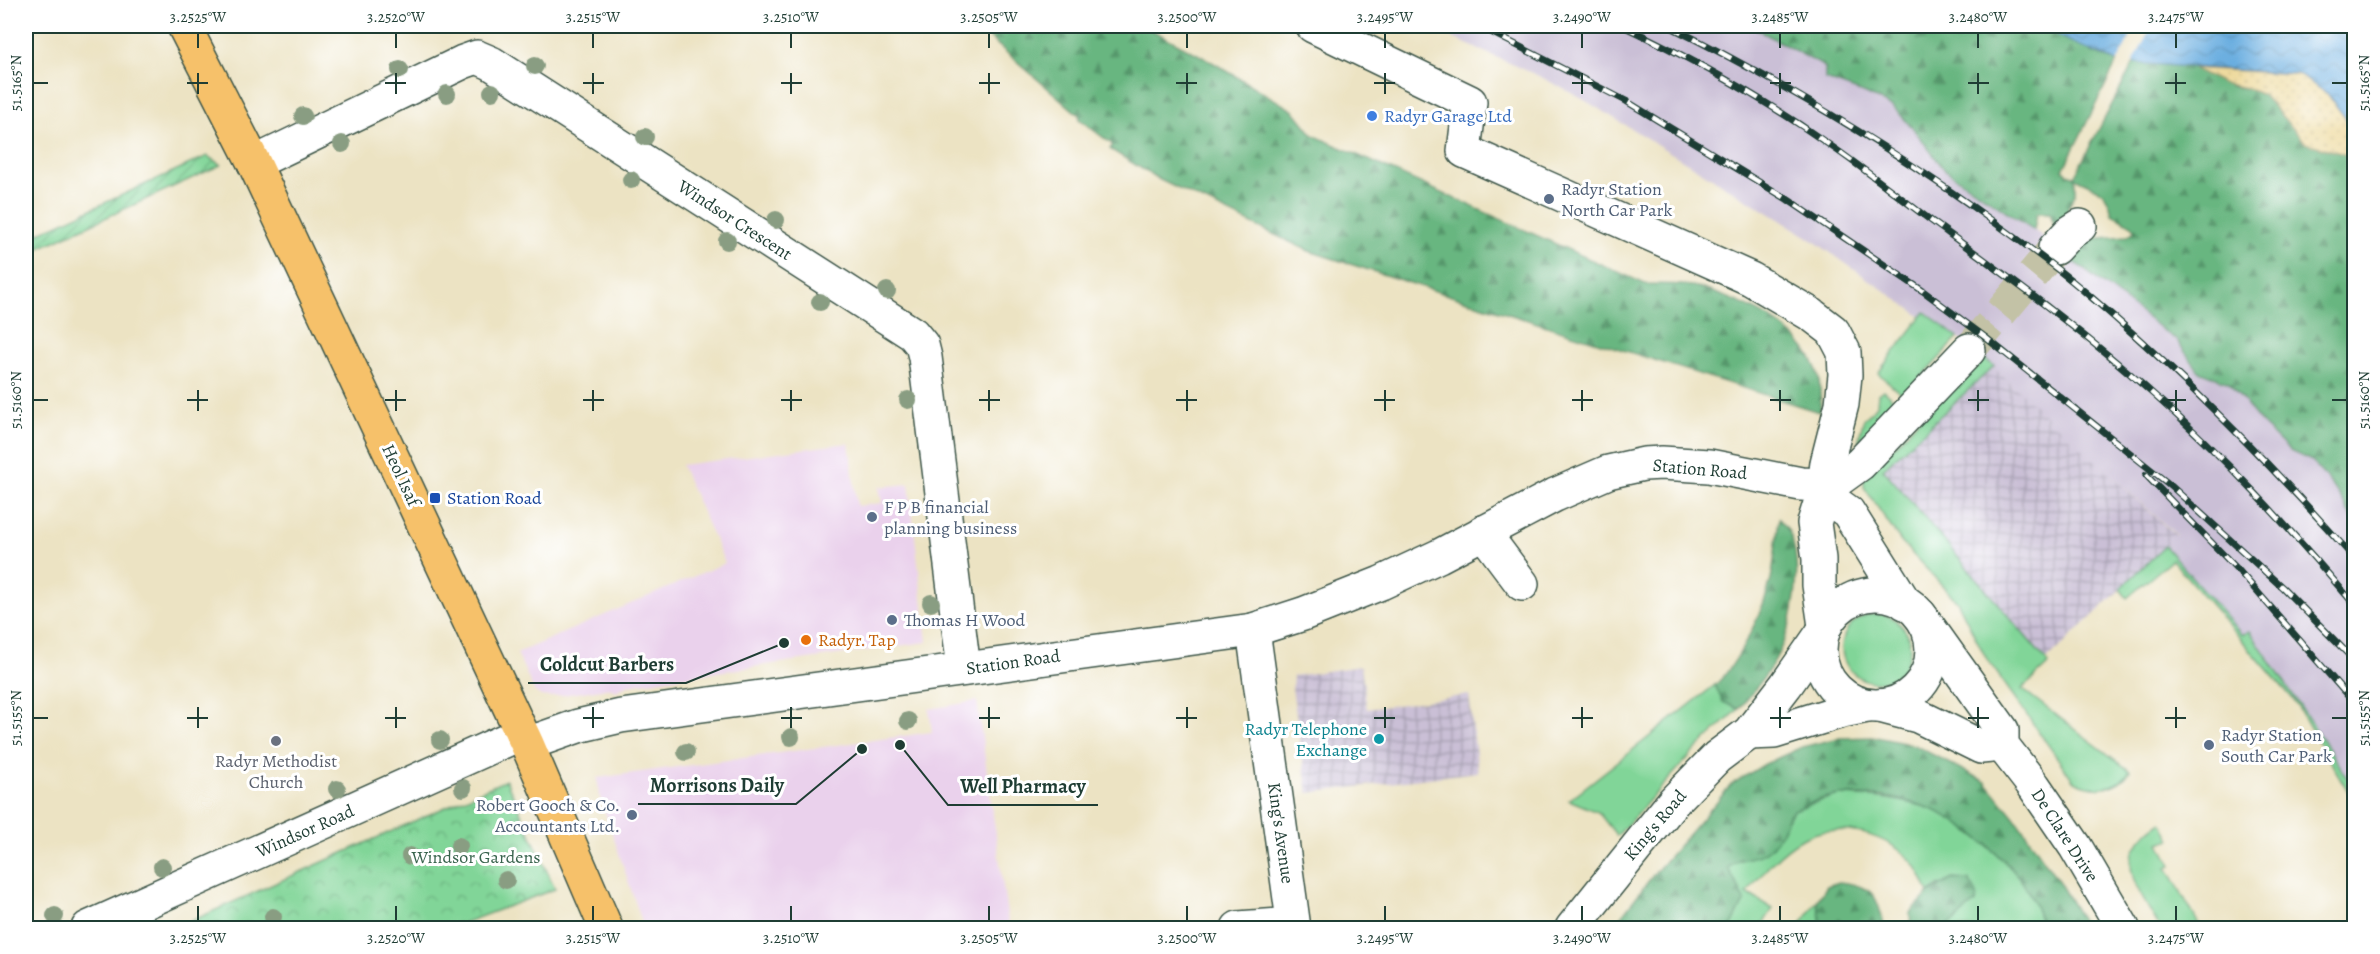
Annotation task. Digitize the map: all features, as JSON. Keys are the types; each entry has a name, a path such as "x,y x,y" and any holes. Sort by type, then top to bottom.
{"main road":[{"name":"Heol Isaf","path":"184,26 254,163 525,739 606,928"}],"street":[{"path":"1313,26 1470,102 1464,151 1751,279 1812,315 1833,331 1844,352 1845,375 1842,404 1814,523 1824,629 1820,645 1820,659 1826,677 1838,692 1854,702 1918,716 1981,747 2002,745"},
{"name":"Windsor Crescent","path":"254,163 477,57 490,63 913,334 922,345 925,357 964,669"},
{"path":"2055,248 2069,233 2080,226"},
{"path":"1823,490 1860,465 1969,350"},
{"name":"Station Road","path":"525,739 621,716 1253,630 1303,614 1381,583 1439,556 1555,495 1608,472 1644,464 1709,466 1801,483 1823,490 1848,512 1912,609"},
{"path":"1483,532 1522,584"},
{"name":"King's Road","path":"1572,928 1674,801 1717,758 1749,733 1786,685 1840,607 1855,598 1871,594 1880,595 1912,609"},
{"path":"1749,733 1774,732 1842,711 1893,704 1909,695 1922,683 1929,667 1932,650 1929,631 1912,609"},
{"name":"De Clare Drive","path":"1912,609 2002,730 2002,745 2034,786 2069,838 2123,928"},
{"name":"King's Avenue","path":"1253,630 1293,926"},
{"name":"Windsor Road","path":"88,928 525,739"},
{"path":"1239,928 1293,926"}],"shaded area":[{"path":"1426,26 1751,26 1962,141 1944,169 2034,230 2180,338 2324,465 2354,502 2354,787 2250,631 2242,636 2165,546 2176,535 1980,355 1925,313 1922,317 1808,237 1586,101 1541,77"},
{"path":"1994,366 2176,536 2046,661 1882,469"},
{"path":"849,443 857,506 882,503 879,487 909,484 927,642 627,685 616,691 608,688 550,697 541,696 534,691 517,653 725,563 681,465"},
{"path":"1361,666 1367,709 1469,695 1478,772 1308,793 1292,688 1293,676"},
{"path":"977,701 1009,928 644,928 600,797 597,778 932,732 929,709"}],"green space":[{"path":"976,26 1144,26 1207,59 1294,111 1313,135 1645,284 1694,286 1719,294 1758,312 1794,336 1807,352 1816,369 1820,389 1819,412 1309,251 1160,180 1110,149 1113,145 1079,119 1080,116"},
{"path":"1751,26 2045,26 2064,31 2092,52 2117,62 2063,170 2074,177 2133,64 2148,55 2178,54 2193,68 2233,87 2246,88 2263,95 2306,143 2354,157 2354,521 2337,492 2312,461 2290,451 2264,426 2229,383 2199,371 2177,341 2064,254 2088,239 2127,236 2135,231 2132,225 2112,214 2107,199 2100,190 2075,178 2075,194 2068,208 2064,227 2055,227 2050,213 2037,213 2034,230 1944,169 1912,127 1893,107 1825,79 1825,67"},
{"path":"207,156 221,165 26,254 26,239"},
{"path":"1925,312 1958,338 1904,396 1878,373"},
{"path":"1980,355 1994,366 1883,469 2049,664 2022,689 2130,771 2125,778 2112,786 2089,786 2073,780 1985,656 1957,601 1901,542 1864,487 1864,478"},
{"path":"1883,390 1895,401 1895,406 1858,443 1863,421 1877,405 1878,394"},
{"path":"1779,519 1787,528 1794,547 1796,577 1793,609 1785,639 1775,660 1739,709 1723,702 1715,685 1741,651 1763,605 1774,564"},
{"path":"2165,546 2242,635 2250,631 2354,787 2354,801 2293,699 2172,560 2127,598 2120,589"},
{"path":"1869,614 1883,614 1895,619 1905,629 1910,648 1905,667 1895,677 1883,682 1869,682 1857,677 1847,667 1842,655 1842,641 1847,629 1857,619"},
{"path":"1715,685 1723,702 1739,709 1697,748 1617,836 1598,812 1569,800"},
{"path":"1876,737 1914,745 1986,782 2018,822 2059,882 2084,924 2083,928 2042,928 2033,901 2018,876 1996,853 1969,831 1942,814 1898,799 1835,795 1793,810 1779,837 1767,851 1738,861 1728,868 1745,900 1730,928 1612,928 1654,874 1732,784 1765,764 1802,747 1839,738"},
{"name":"Windsor Gardens","path":"506,780 555,889 450,928 195,928 191,921"},
{"path":"1838,795 1907,802 1929,808 1953,820 1982,841 2018,876 2033,901 2042,928 1940,928 1950,923 1976,902 1939,885 1929,893 1914,864 1892,845 1878,838 1863,833 1832,830 1804,838 1787,849 1747,893 1773,909 1760,928 1730,928 1745,900 1728,868 1737,861 1758,856 1767,851 1779,837 1793,810"},
{"path":"2162,822 2171,839 2160,843 2171,865 2167,867 2201,928 2160,928 2136,885 2131,859 2145,835"},
{"path":"1952,879 1969,880 1977,894 1976,902 1955,921 1941,928 1911,928 1910,913 1929,893"},
{"path":"1839,882 1861,886 1872,894 1885,928 1822,928 1817,901 1827,886"},
{"path":"1817,901 1822,928 1798,928"}],"sand":[{"path":"2193,68 2297,74 2327,93 2354,130 2354,157 2306,143 2263,95 2246,88 2221,83"}],"water":[{"path":"2046,26 2354,26 2354,130 2327,93 2297,74 2117,62 2062,38"}],"pier":[{"path":"2136,26 2152,26 2131,67 2116,65"}],"tunnel":[{"path":"1969,350 2055,248"}],"railway":[{"path":"1479,26 1626,101 1787,199 1923,291 1985,337 2170,485 2283,588 2354,660"},
{"path":"1623,26 1730,82 1806,129 1857,164 2072,326 2126,370 2206,443 2282,522 2354,604"},
{"path":"1669,26 1836,117 1955,194 2051,264 2120,322 2190,386 2257,453 2354,558"},
{"path":"2146,475 2240,572 2354,703"}],"place":[{"name":"Radyr Garage Ltd","path":"1372,116"},
{"name":"Radyr Station North Car Park","path":"1549,199"},
{"name":"Station Road","path":"435,498"},
{"name":"F P B financial planning business","path":"872,517"},
{"name":"Thomas H Wood","path":"892,620"},
{"name":"Radyr. Tap","path":"806,640"},
{"name":"Coldcut Barbers","path":"784,643"},
{"name":"Radyr Telephone Exchange","path":"1379,739"},
{"name":"Radyr Methodist Church","path":"276,741"},
{"name":"Well Pharmacy","path":"900,745"},
{"name":"Radyr Station South Car Park","path":"2209,745"},
{"name":"Morrisons Daily","path":"862,749"},
{"name":"Robert Gooch & Co. Accountants Ltd.","path":"632,815"}]}
